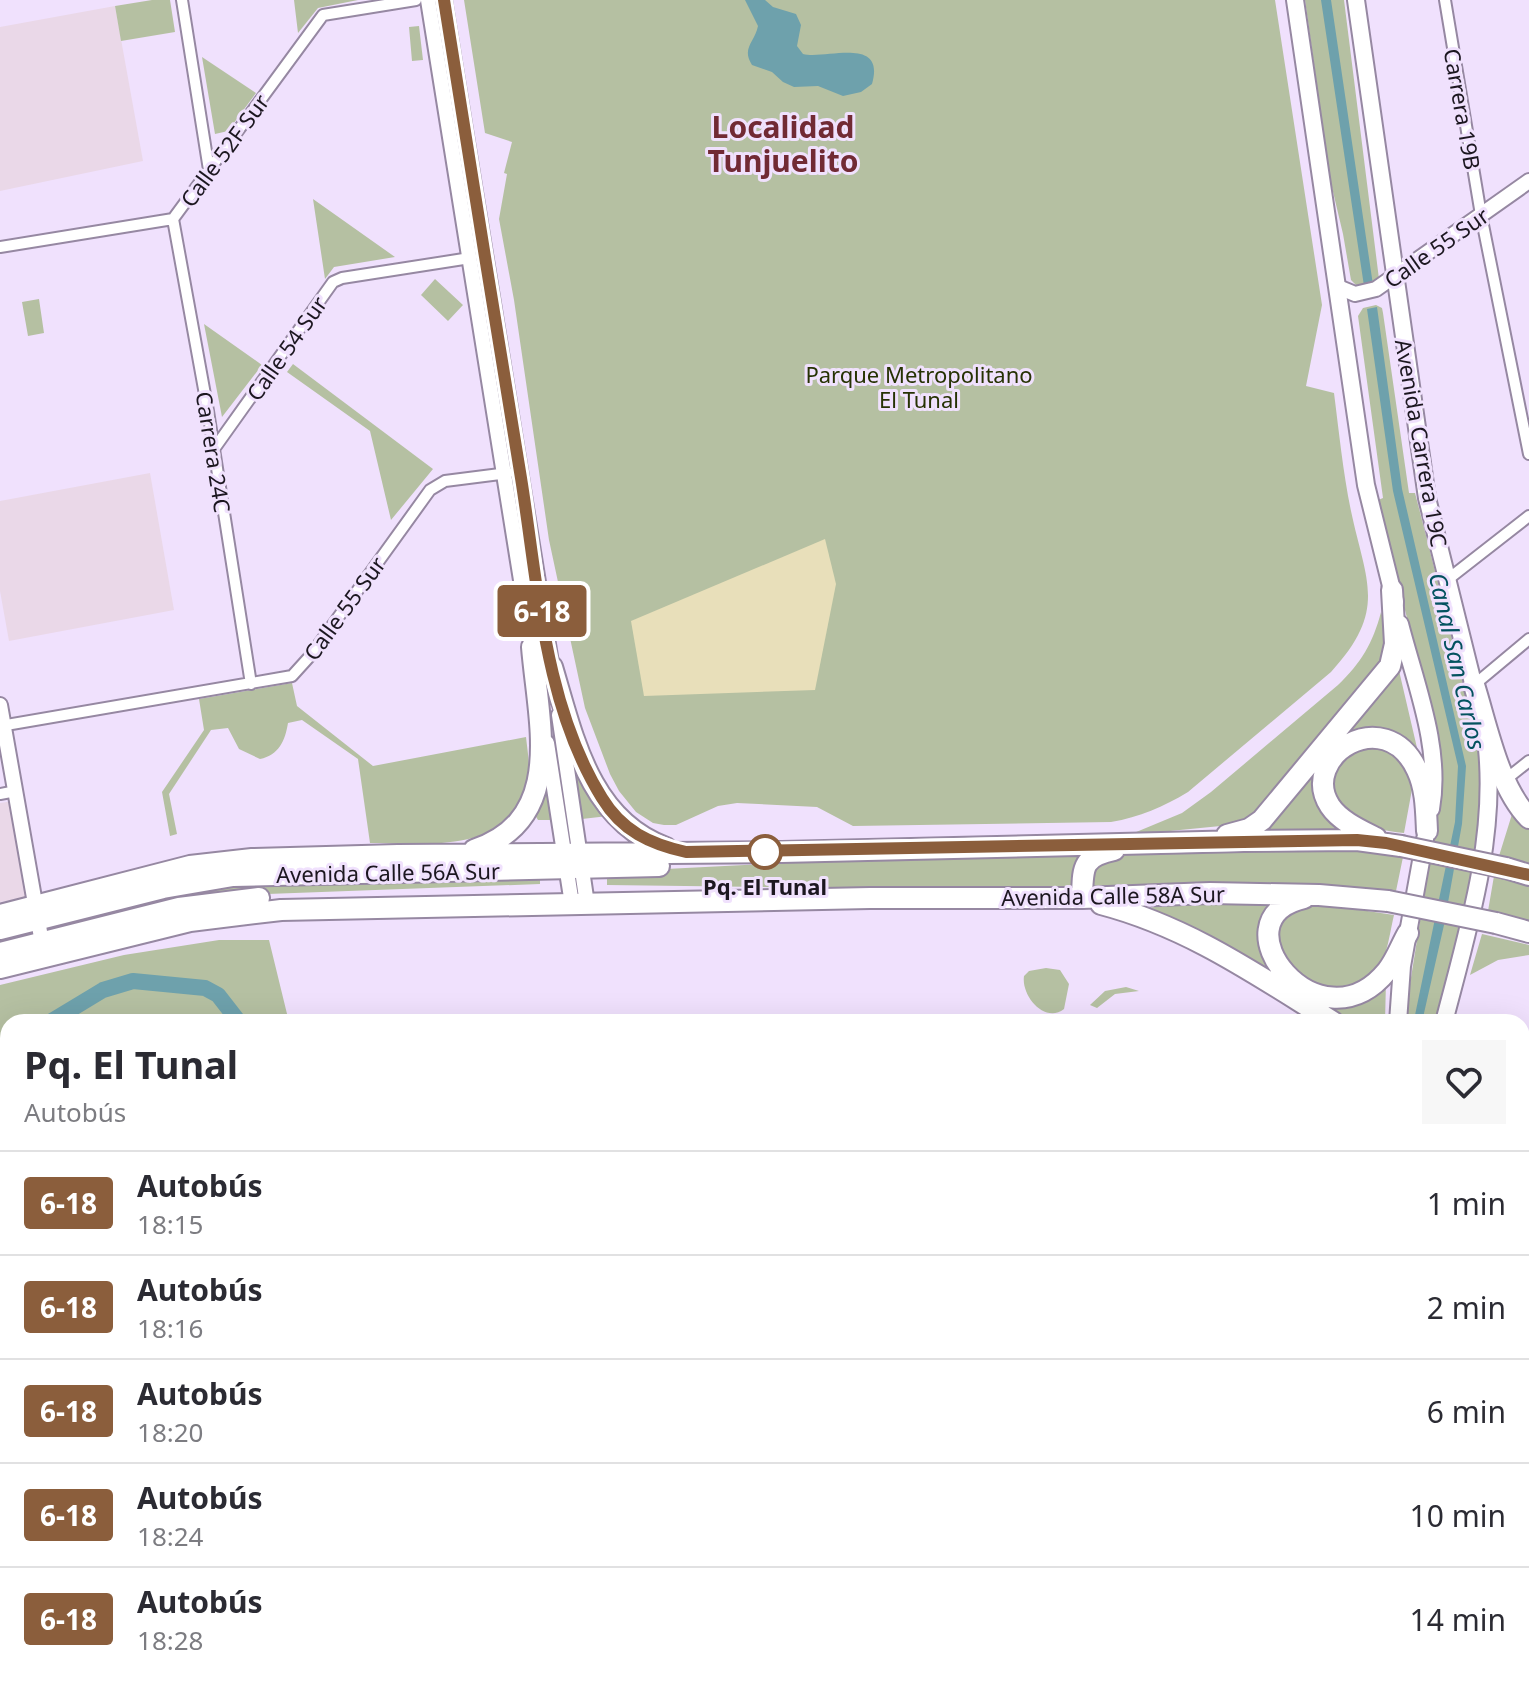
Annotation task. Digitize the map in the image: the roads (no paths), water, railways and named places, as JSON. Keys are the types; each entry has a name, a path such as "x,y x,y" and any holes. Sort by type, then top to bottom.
{"highway":[{"path":"1200,842 1249,829 1262,820 1387,671 1395,644 1392,590"},
{"path":"454,855 473,851 500,839 517,825 534,798 539,784 541,753 532,647"},
{"path":"552,667 589,776 611,811 639,837 686,852"},
{"path":"1474,685 1505,780 1513,799 1529,818"},
{"path":"1394,844 1351,825 1330,806 1326,797 1324,787 1329,765 1336,753 1360,738 1374,736 1387,740 1400,747 1410,758 1424,793 1427,831"},
{"path":"573,861 686,852 1357,840 1394,844 1529,875"},
{"path":"1150,843 1090,858 1083,871 1082,898 1150,918 1194,937 1320,1014"},
{"name":"Avenida Calle 56A Sur","path":"0,929 37,913 165,872 243,860 454,855 687,864 782,852"},
{"name":"Avenida Calle 56A Sur","path":"0,915 37,913 204,880 573,861"},
{"path":"165,872 204,880"},
{"path":"325,909 363,895"},
{"name":"Avenida Calle 56A Sur","path":"0,953 213,902 363,895 579,898"},
{"path":"1319,895 1288,903 1273,918 1269,928 1273,958 1306,991 1342,997 1368,987 1389,969 1408,933"},
{"name":"Avenida Calle 58A Sur","path":"579,898 1319,895 1388,901 1529,932"},
{"name":"Avenida Calle 56A Sur","path":"0,968 215,916 579,898"}],"main road":[{"path":"428,0 470,258 552,667 573,861"},
{"path":"444,0 512,472 532,647 579,898"},
{"path":"1295,0 1368,500 1433,760 1434,786 1399,984 1398,1014"},
{"name":"Avenida Carrera 19C","path":"1356,0 1427,498 1474,685 1487,750 1488,813 1477,889 1446,1014"},
{"name":"Calle 55 Sur","path":"1338,287 1349,293 1366,293 1395,276 1529,181"},
{"path":"0,705 42,943"}],"street":[{"path":"182,0 209,170"},
{"name":"Calle 52F Sur","path":"0,247 173,219 323,15 416,0"},
{"name":"Carrera 19B","path":"1445,0 1481,215 1529,454"},
{"name":"Carrera 24C","path":"173,219 251,684"},
{"name":"Calle 54 Sur","path":"214,449 333,282 470,258"},
{"name":"Calle 55 Sur","path":"2,726 286,678 299,671 434,485 512,472"},
{"path":"1447,580 1529,516"},
{"path":"1474,685 1529,639"},
{"path":"1505,780 1529,761"},
{"path":"0,794 16,791"}],"waterway":[{"path":"63,1014 103,990 133,981 205,988 218,995 233,1014"}],"place":[{"name":"Pq. El Tunal","path":"765,852"}],"district":[{"name":"Localidad Tunjuelito","path":"783,143"}],"park label":[{"name":"Parque Metropolitano El Tunal","path":"919,386"}],"water label":[{"name":"Canal San Carlos","path":"1458,661"}]}
